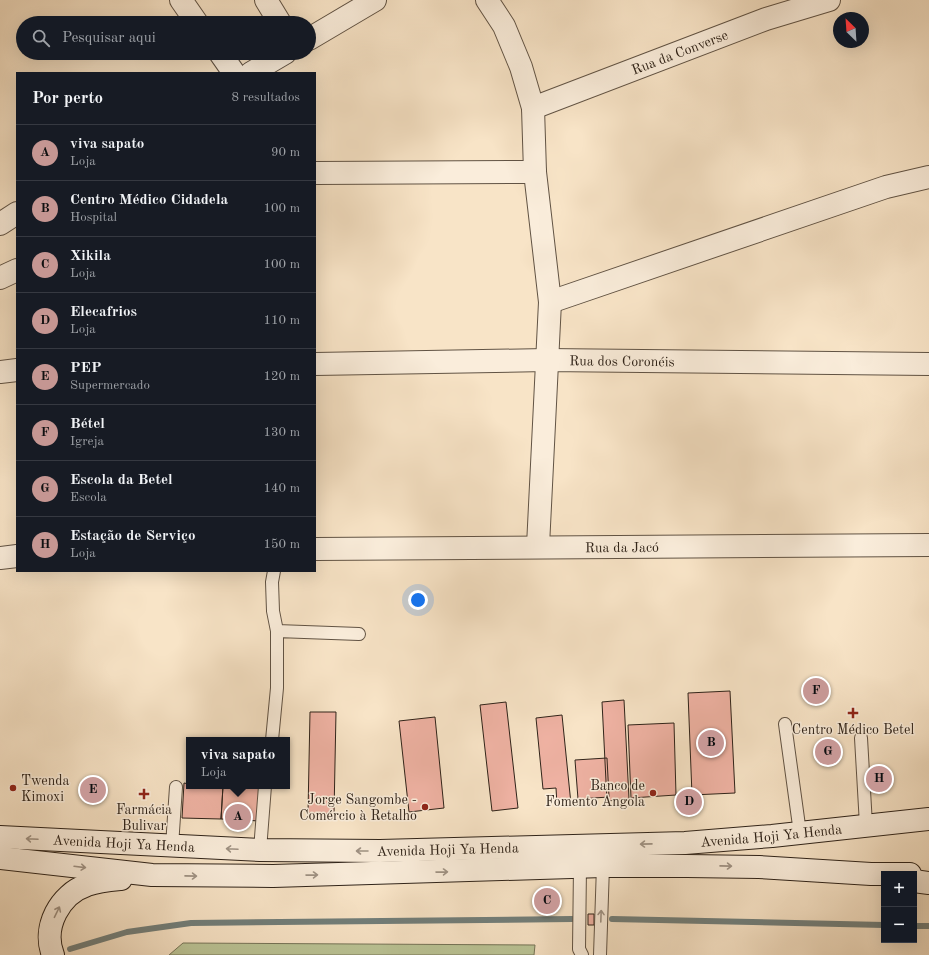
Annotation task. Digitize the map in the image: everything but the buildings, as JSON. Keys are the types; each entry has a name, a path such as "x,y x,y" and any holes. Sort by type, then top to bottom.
{"street":[{"path":"181,0 192,16"},
{"path":"266,0 276,16"},
{"path":"487,0 504,26 521,67 532,108 535,172 550,302 538,546"},
{"name":"Rua da Converse","path":"532,108 766,19 829,0"},
{"path":"316,34 365,3"},
{"path":"225,60 233,72"},
{"path":"253,72 273,60"},
{"path":"316,173 535,172"},
{"path":"550,302 886,187 929,177"},
{"path":"0,224 16,214"},
{"path":"0,278 16,270"},
{"name":"Rua dos Coronéis","path":"316,364 546,360 880,365 929,364"},
{"path":"0,372 16,370"},
{"name":"Rua da Jacó","path":"316,549 538,546 929,545"},
{"path":"0,558 16,556"},
{"name":"Avenida Hoji Ya Henda","path":"0,837 260,850 380,851 685,843 800,833 929,818"},
{"name":"Avenida Hoji Ya Henda","path":"0,858 152,875 273,876 603,866 759,867 878,875"},
{"path":"917,874 929,874"},
{"path":"53,955 49,937 51,924 60,906 73,893 86,885 102,881 152,875"},
{"path":"917,881 929,883"}],"lane":[{"path":"272,737 277,688 277,631 273,612 274,572"},
{"path":"277,631 359,634"},
{"path":"784,724 800,833"},
{"path":"861,738 866,825"},
{"path":"172,846 176,787"},
{"path":"260,850 265,789"},
{"path":"600,955 603,866"},
{"path":"580,867 579,949 582,955"}],"green space":[{"path":"183,943 535,945 534,955 169,955"}],"waterway":[{"path":"70,949 127,932 191,923 572,919"},
{"path":"612,919 881,925"},
{"path":"917,926 929,926"}],"place":[{"name":"Bétel","path":"816,691"},
{"name":"Centro Médico Betel","path":"853,713"},
{"name":"Centro Médico Cidadela","path":"711,743"},
{"name":"Escola da Betel","path":"828,752"},
{"name":"Estação de Serviço","path":"879,779"},
{"name":"Twenda Kimoxi","path":"13,788"},
{"name":"PEP","path":"93,790"},
{"name":"Banco de Fomento Angola","path":"653,793"},
{"name":"Farmácia Bulivar","path":"144,794"},
{"name":"Elecafrios","path":"689,802"},
{"name":"Jorge Sangombe - Comércio à Retalho","path":"425,807"},
{"name":"viva sapato","path":"238,817"},
{"name":"Xikila","path":"547,901"}]}
